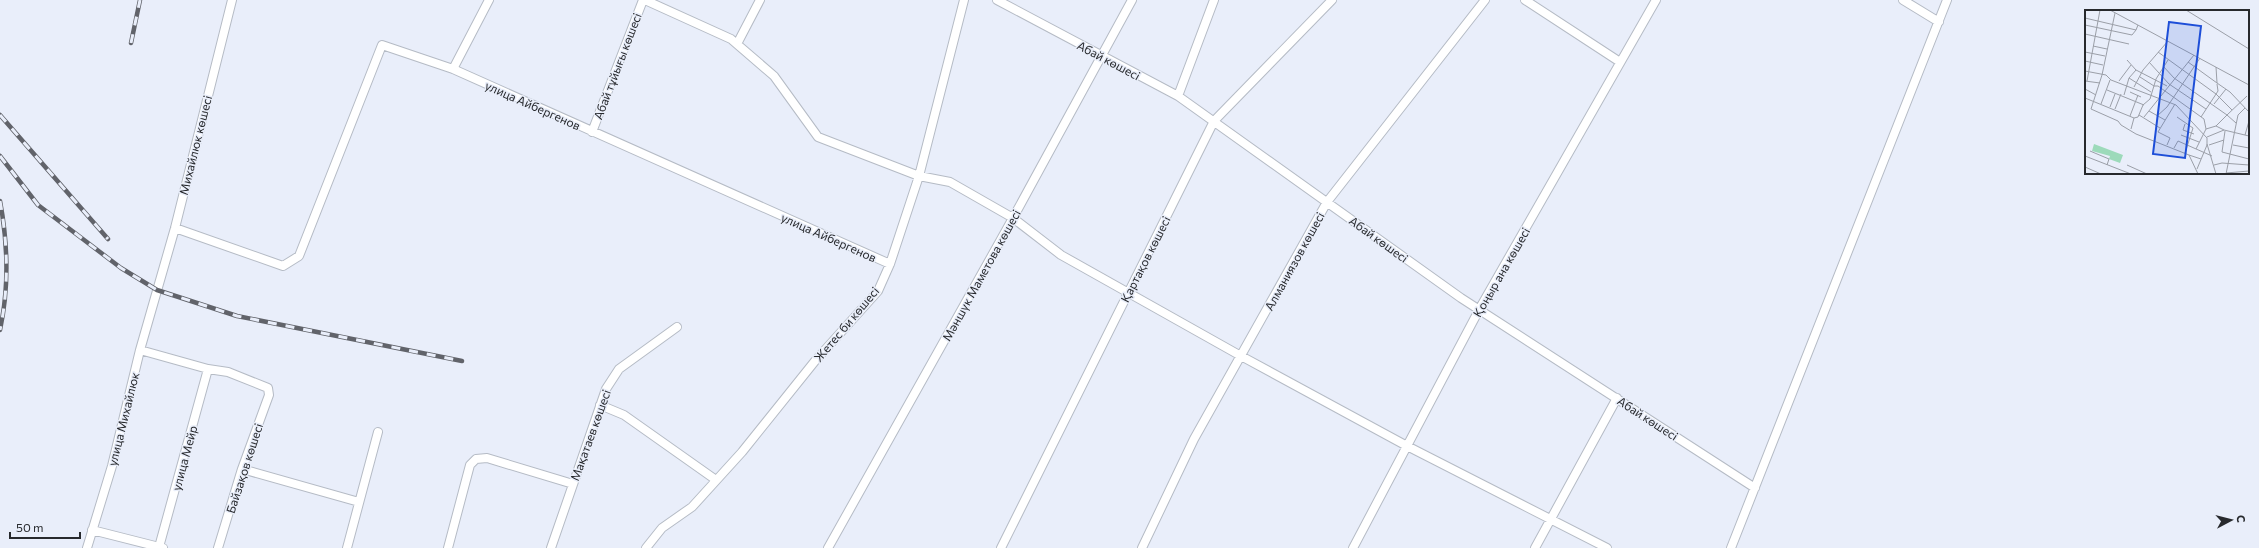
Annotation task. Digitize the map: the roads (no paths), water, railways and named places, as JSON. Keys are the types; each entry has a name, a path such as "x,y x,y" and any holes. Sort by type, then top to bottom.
{"street":[{"name":"Михайлюк көшесі","path":"157,290 175,228 232,0"},
{"path":"453,69 489,0"},
{"path":"644,0 731,39 774,76 818,138 919,176 950,182 1013,218 1061,255 1241,356 1407,446 1607,548"},
{"name":"Абай тұйығы көшесі","path":"592,132 644,0"},
{"path":"737,44 760,0"},
{"name":"Жетес би көшесі","path":"646,548 662,528 692,507 815,361 878,291 890,264 919,176 964,0"},
{"name":"Абай көшесі","path":"997,0 1178,96 1461,298 1480,308 1756,488"},
{"name":"Мәншүк Маметова көшесі","path":"828,548 1013,218 1132,0"},
{"path":"1178,96 1214,0"},
{"name":"Қартақов көшесі","path":"1001,548 1214,121 1332,0"},
{"name":"Алманиязов көшесі","path":"1142,548 1194,439 1328,202 1485,0"},
{"path":"1526,0 1620,62"},
{"name":"Қоңыр ана көшесі","path":"1353,548 1480,308 1656,0"},
{"path":"1903,0 1939,22"},
{"path":"1731,548 1756,488 1947,0"},
{"name":"улица Айбергенов","path":"175,228 283,266 299,256 382,45 453,69 890,264"},
{"name":"улица Михайлюк","path":"87,548 112,466 140,350 157,290"},
{"name":"Мақатаев көшесі","path":"551,548 606,389 619,369 677,327"},
{"path":"140,350 208,369"},
{"name":"Байзақов көшесі","path":"208,369 228,372 268,388 269,395 242,469 218,548"},
{"name":"улица Мейр","path":"162,547 208,369"},
{"path":"1535,548 1617,398"},
{"path":"600,405 624,415 716,480"},
{"path":"347,548 378,432"},
{"path":"448,548 470,465 476,458 487,458 573,484"},
{"path":"242,469 359,502"},
{"path":"92,530 162,547"}],"railway":[{"path":"131,43 140,0"},
{"path":"0,115 108,239"},
{"path":"0,156 38,205 121,268 157,290 237,316 462,361"},
{"path":"0,201 6,250 5,298 0,330"}]}
